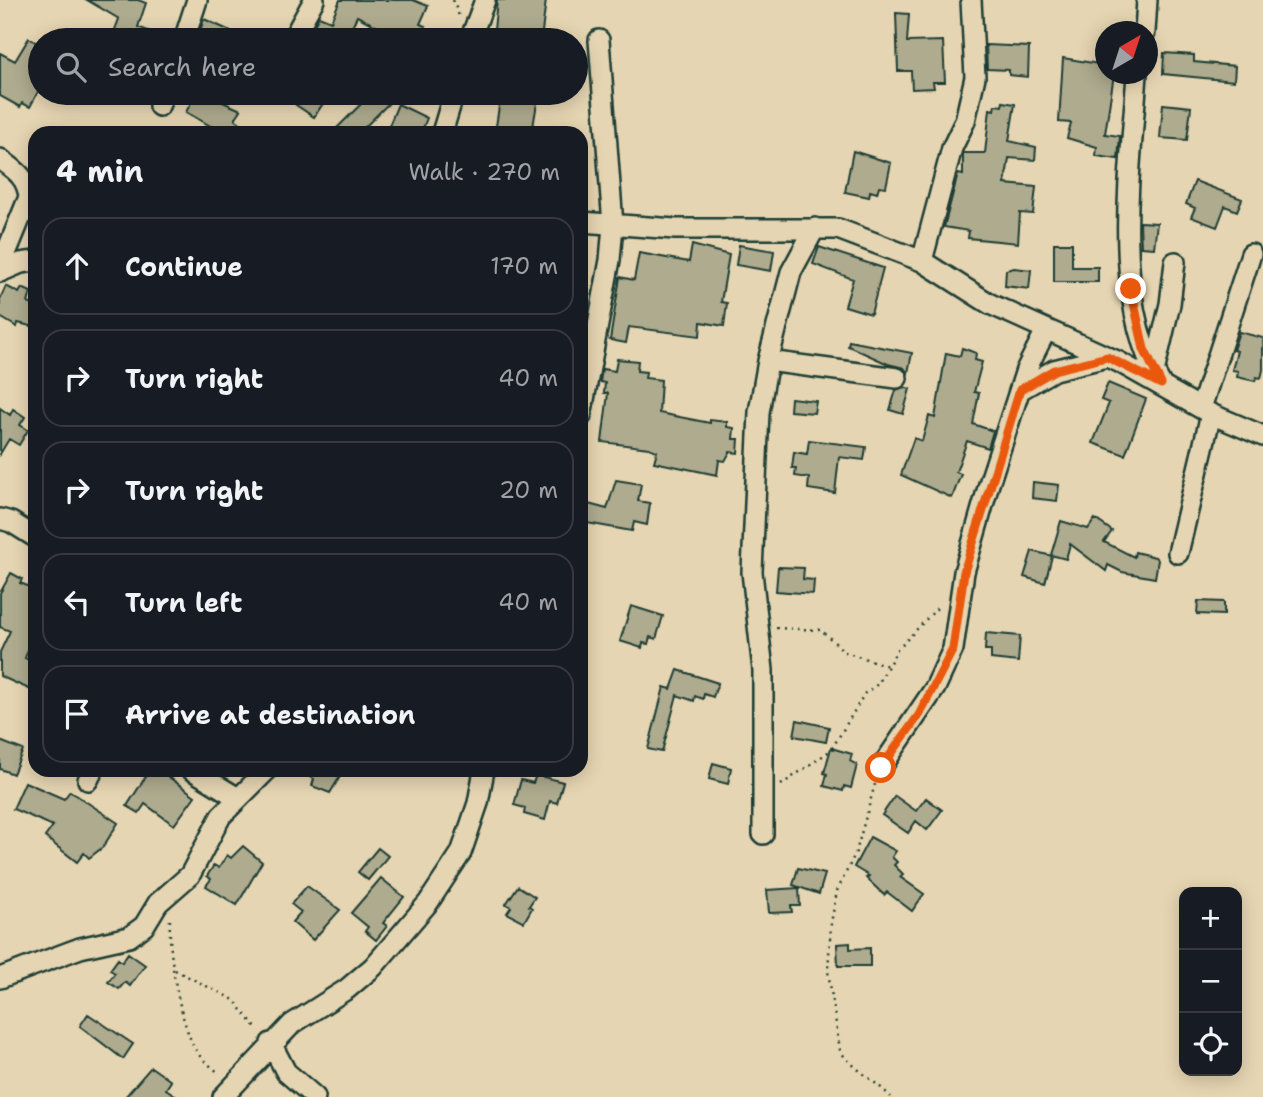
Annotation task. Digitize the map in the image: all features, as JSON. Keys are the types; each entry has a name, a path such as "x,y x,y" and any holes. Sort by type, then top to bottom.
{"street":[{"path":"188,28 197,0"},
{"path":"299,28 314,0"},
{"path":"474,28 485,0"},
{"path":"922,261 952,148 965,121 975,77 971,0"},
{"path":"1146,21 1147,0"},
{"path":"588,378 610,260 612,225 599,40"},
{"path":"1137,84 1126,214 1131,289 1138,327 1157,379"},
{"path":"444,126 450,105"},
{"path":"0,159 19,172 28,185"},
{"path":"0,270 28,200"},
{"path":"588,223 725,230 838,229 922,261 990,304 1157,379 1206,411 1263,436"},
{"path":"763,834 765,803 760,629 753,598 752,526 759,472 759,412 768,361 791,272 815,228"},
{"path":"1178,554 1206,411 1251,254"},
{"path":"0,270 28,262"},
{"path":"1157,379 1175,262"},
{"path":"881,768 919,715 953,649 964,572 1020,390 1046,330"},
{"path":"1020,390 1054,370 1107,357"},
{"path":"768,361 897,378"},
{"path":"0,519 11,522 28,533"},
{"path":"204,777 238,798"},
{"path":"0,978 80,948 129,937 144,926 158,903 191,875 213,827 260,777"},
{"path":"227,1092 292,1024 347,989 373,967 428,903 461,853 478,803 483,777"},
{"path":"270,1044 286,1072 315,1097"}],"path":[{"path":"765,803 792,775 831,750 866,693 878,684 897,650 943,600"},
{"path":"760,629 794,627 821,630 845,652 888,666"},
{"path":"881,768 856,852 837,891 831,923 828,971 839,1050 844,1059 860,1069 891,1097"},
{"path":"173,890 170,947 184,1026 199,1055 227,1092"},
{"path":"175,971 234,1000 270,1044"}],"building":[{"path":"87,0 138,0 146,3 138,27 140,28 116,28 119,19"},
{"path":"340,0 413,0 428,6 420,24 425,26 424,28 380,28 357,16 352,28 313,28 319,16 331,21"},
{"path":"497,0 546,0 542,28 494,28"},
{"path":"896,13 909,14 907,42 943,41 945,82 933,82 934,88 912,89 911,71 898,71"},
{"path":"204,19 224,28 201,28"},
{"path":"28,40 30,107 22,103 20,107 0,96 0,53 15,61"},
{"path":"986,45 1029,47 1028,77 1009,75 1009,70 987,69"},
{"path":"1164,53 1194,55 1194,62 1235,66 1234,81 1163,74"},
{"path":"1063,58 1095,63 1095,84 1112,84 1105,134 1120,136 1118,159 1096,156 1097,147 1067,138 1071,123 1059,122"},
{"path":"1003,102 1015,104 1009,141 1036,147 1035,160 1009,158 1005,184 1036,187 1033,214 1020,213 1018,243 968,238 969,231 944,227 958,174 963,175 963,153 985,153 990,109 994,110 995,105 1002,106"},
{"path":"1163,104 1191,107 1187,140 1160,138"},
{"path":"190,105 230,105 241,110 235,119 244,126 211,126 186,112"},
{"path":"296,105 322,105 314,117"},
{"path":"360,105 387,105 366,126 339,126"},
{"path":"398,105 427,118 424,126 389,126"},
{"path":"499,105 537,105 533,126 496,126"},
{"path":"853,151 891,163 886,187 879,186 877,193 870,191 869,197 845,192"},
{"path":"1195,181 1242,199 1237,211 1225,206 1217,227 1191,217 1195,208 1186,204"},
{"path":"1140,222 1157,223 1154,248 1141,247"},
{"path":"1054,243 1072,243 1072,267 1098,267 1098,282 1054,282"},
{"path":"692,245 729,255 721,302 727,303 724,326 701,322 700,336 629,327 626,343 610,340 620,277 634,280 639,253 689,262"},
{"path":"739,245 774,251 771,271 736,265"},
{"path":"819,247 883,268 871,314 845,306 853,279 813,264"},
{"path":"1006,270 1031,270 1029,289 1005,286"},
{"path":"6,286 19,293 22,288 28,291 28,325 18,323 17,327 0,317 0,299"},
{"path":"1239,332 1263,338 1263,370 1261,378 1256,377 1255,381 1237,377 1238,371 1232,370 1237,351 1233,350"},
{"path":"849,341 912,353 908,373 904,368 888,364 848,346"},
{"path":"962,348 976,353 975,360 982,362 974,392 979,393 973,424 993,431 988,448 967,441 956,472 961,474 952,498 901,475 914,438 922,441 929,416 935,418 946,353 960,356"},
{"path":"617,359 638,361 637,371 646,372 645,378 661,380 659,413 710,423 710,420 727,422 727,427 734,428 733,439 739,439 738,453 730,452 725,461 719,460 717,475 654,462 657,451 649,448 602,442 608,393 604,393 605,383 600,382 602,369 615,371"},
{"path":"1108,383 1146,399 1125,455 1093,443 1109,403 1101,400"},
{"path":"904,387 910,389 903,414 890,410 896,390"},
{"path":"791,398 816,401 814,413 790,411"},
{"path":"0,408 10,415 13,409 25,417 20,425 28,430 19,445 9,439 0,454"},
{"path":"809,440 866,447 864,460 839,457 835,493 808,489 809,478 795,476 796,468 792,468 794,452 807,454"},
{"path":"616,480 641,484 638,501 650,503 647,525 634,522 632,531 588,523 588,504 607,509"},
{"path":"1033,482 1059,485 1057,501 1032,498"},
{"path":"1095,519 1112,531 1104,542 1134,557 1135,552 1155,557 1158,560 1155,578 1122,572 1108,565 1106,571 1070,544 1066,559 1051,555 1061,521 1088,529"},
{"path":"1032,551 1052,556 1045,583 1024,577"},
{"path":"778,567 804,568 803,579 814,580 813,594 776,591"},
{"path":"11,573 22,579 20,583 28,586 28,650 25,658 28,660 28,689 0,676 0,652 10,631 0,627 0,593"},
{"path":"1198,601 1224,602 1224,615 1197,614"},
{"path":"631,606 663,616 656,639 650,637 648,644 643,643 642,648 620,641"},
{"path":"986,633 1020,636 1018,662 991,659 991,650 985,650"},
{"path":"678,670 718,683 713,697 704,694 703,699 695,696 694,701 677,695 662,752 648,749 664,687 671,689"},
{"path":"797,720 829,727 826,742 794,736"},
{"path":"0,741 23,750 13,774 0,769"},
{"path":"831,748 852,754 850,761 857,765 851,788 844,786 843,791 824,786 827,774 824,773"},
{"path":"713,763 731,768 728,784 709,779"},
{"path":"146,777 169,777 195,796 174,825 145,804 139,813 127,806"},
{"path":"310,777 340,777 330,793 312,786 314,779"},
{"path":"535,777 563,782 557,803 550,801 545,820 524,814 525,808 514,805 521,780 533,783"},
{"path":"25,782 64,799 70,791 118,823 103,847 89,858 84,853 77,862 45,837 53,826 13,809"},
{"path":"895,796 916,811 926,798 942,810 927,830 916,821 908,833 882,815"},
{"path":"870,837 896,851 892,857 897,862 894,865 903,874 900,877 924,894 912,911 887,892 884,895 866,878 869,876 854,867"},
{"path":"243,846 262,862 237,905 206,886 211,879 207,876 214,865 219,868 227,855 231,858"},
{"path":"378,848 388,856 368,880 358,872"},
{"path":"798,868 825,874 819,894 793,885"},
{"path":"381,878 404,897 383,923 387,926 376,940 365,931 368,927 351,913"},
{"path":"307,886 340,910 313,940 292,922 301,912 291,904"},
{"path":"518,886 535,897 524,922 507,913 511,907 506,904"},
{"path":"799,888 800,906 791,906 792,912 769,913 767,890"},
{"path":"850,943 850,949 870,948 870,966 838,966 837,944"},
{"path":"128,953 145,965 130,986 125,982 119,989 108,982 115,973 110,970 118,959 122,962"},
{"path":"88,1014 133,1044 123,1059 80,1026"},
{"path":"151,1067 171,1081 166,1089 178,1097 125,1097"}],"route":[{"path":"881,768 919,715 953,649 964,572 1020,390 1054,370 1107,357 1161,384 1144,349 1131,289"}]}
